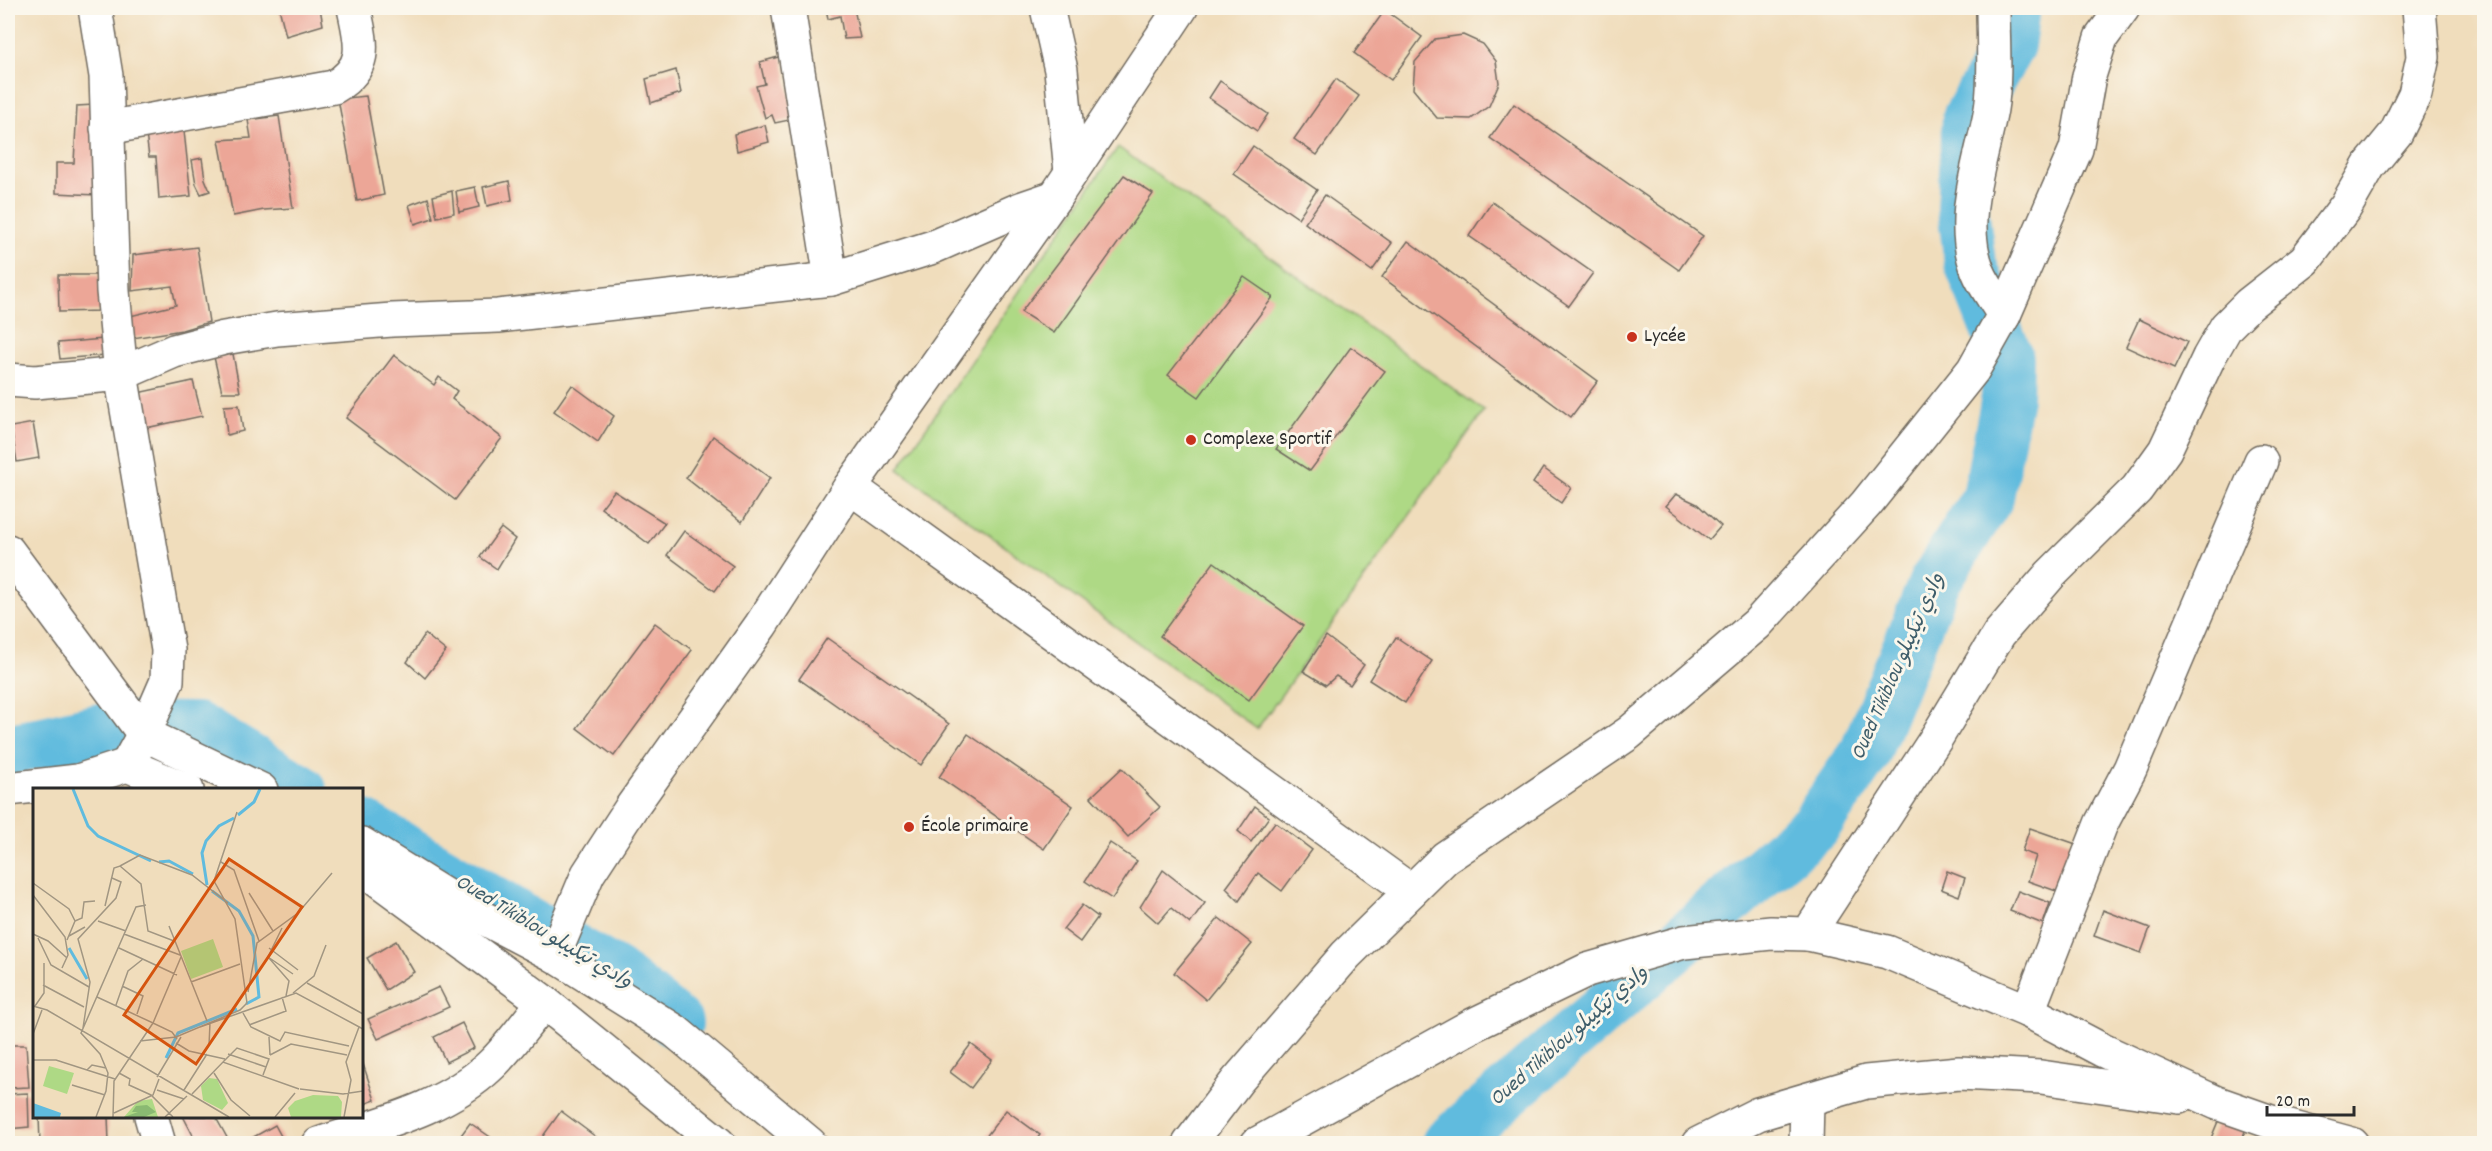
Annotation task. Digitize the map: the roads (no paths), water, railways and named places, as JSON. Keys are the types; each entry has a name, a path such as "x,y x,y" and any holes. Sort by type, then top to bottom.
{"street":[{"path":"8,789 78,785 127,765 144,734 167,681 168,650 121,374 113,291 106,76 95,8"},
{"path":"107,128 334,87 347,79 355,69 361,55 354,8"},
{"path":"788,8 831,279"},
{"path":"1047,8 1061,70 1063,185"},
{"path":"554,955 588,874 631,808 761,625 849,487 1063,185 1181,8"},
{"path":"1993,8 1992,107 1977,167 1971,213 1971,239 1978,271 2004,315"},
{"path":"1189,1143 1237,1081 1346,955 1445,858 1629,733 1756,624 1866,504 1972,370 2004,315 2076,148 2089,76 2101,38 2123,8"},
{"path":"1808,934 1935,740 1999,634 2050,575 2137,489 2165,450 2209,357 2226,327 2249,304 2305,260 2346,206 2369,166 2396,133 2415,94 2423,57 2419,8"},
{"path":"8,380 35,382 121,374 174,351 224,338 277,329 392,320 498,316 831,279 933,247 1020,209 1063,185"},
{"path":"2028,1011 2101,824 2130,769 2261,461"},
{"path":"849,487 1411,891"},
{"path":"8,550 144,734 259,788"},
{"path":"127,765 185,788"},
{"path":"363,845 470,911 554,955 675,1031 810,1143"},
{"path":"363,869 544,1002 719,1143"},
{"path":"1257,1143 1473,1025 1587,970 1684,942 1771,933 1808,934 1887,952 2028,1011 2102,1050 2217,1102 2271,1122 2352,1143"},
{"path":"319,1143 427,1108 460,1090 491,1065 544,1002"},
{"path":"1700,1143 1758,1114 1866,1083 1959,1073 2041,1077 2217,1102"},
{"path":"1806,1143 1808,1100"},
{"path":"152,1118 159,1143"}],"waterway":[{"name":"Oued Tikiblou وادي تيكيبلو","path":"1447,1144 1814,827 1865,753 1934,583 1988,497 2007,398 2008,359 1970,263 1963,209 1968,118 2009,45 2014,8"},
{"name":"Oued Tikiblou وادي تيكيبلو","path":"8,750 109,727 197,728 298,788"},
{"name":"Oued Tikiblou وادي تيكيبلو","path":"363,826 616,974 677,1023"}],"place":[{"name":"Lycée","path":"1632,337"},
{"name":"Complexe Sportif","path":"1191,440"},
{"name":"École primaire","path":"909,827"}]}
